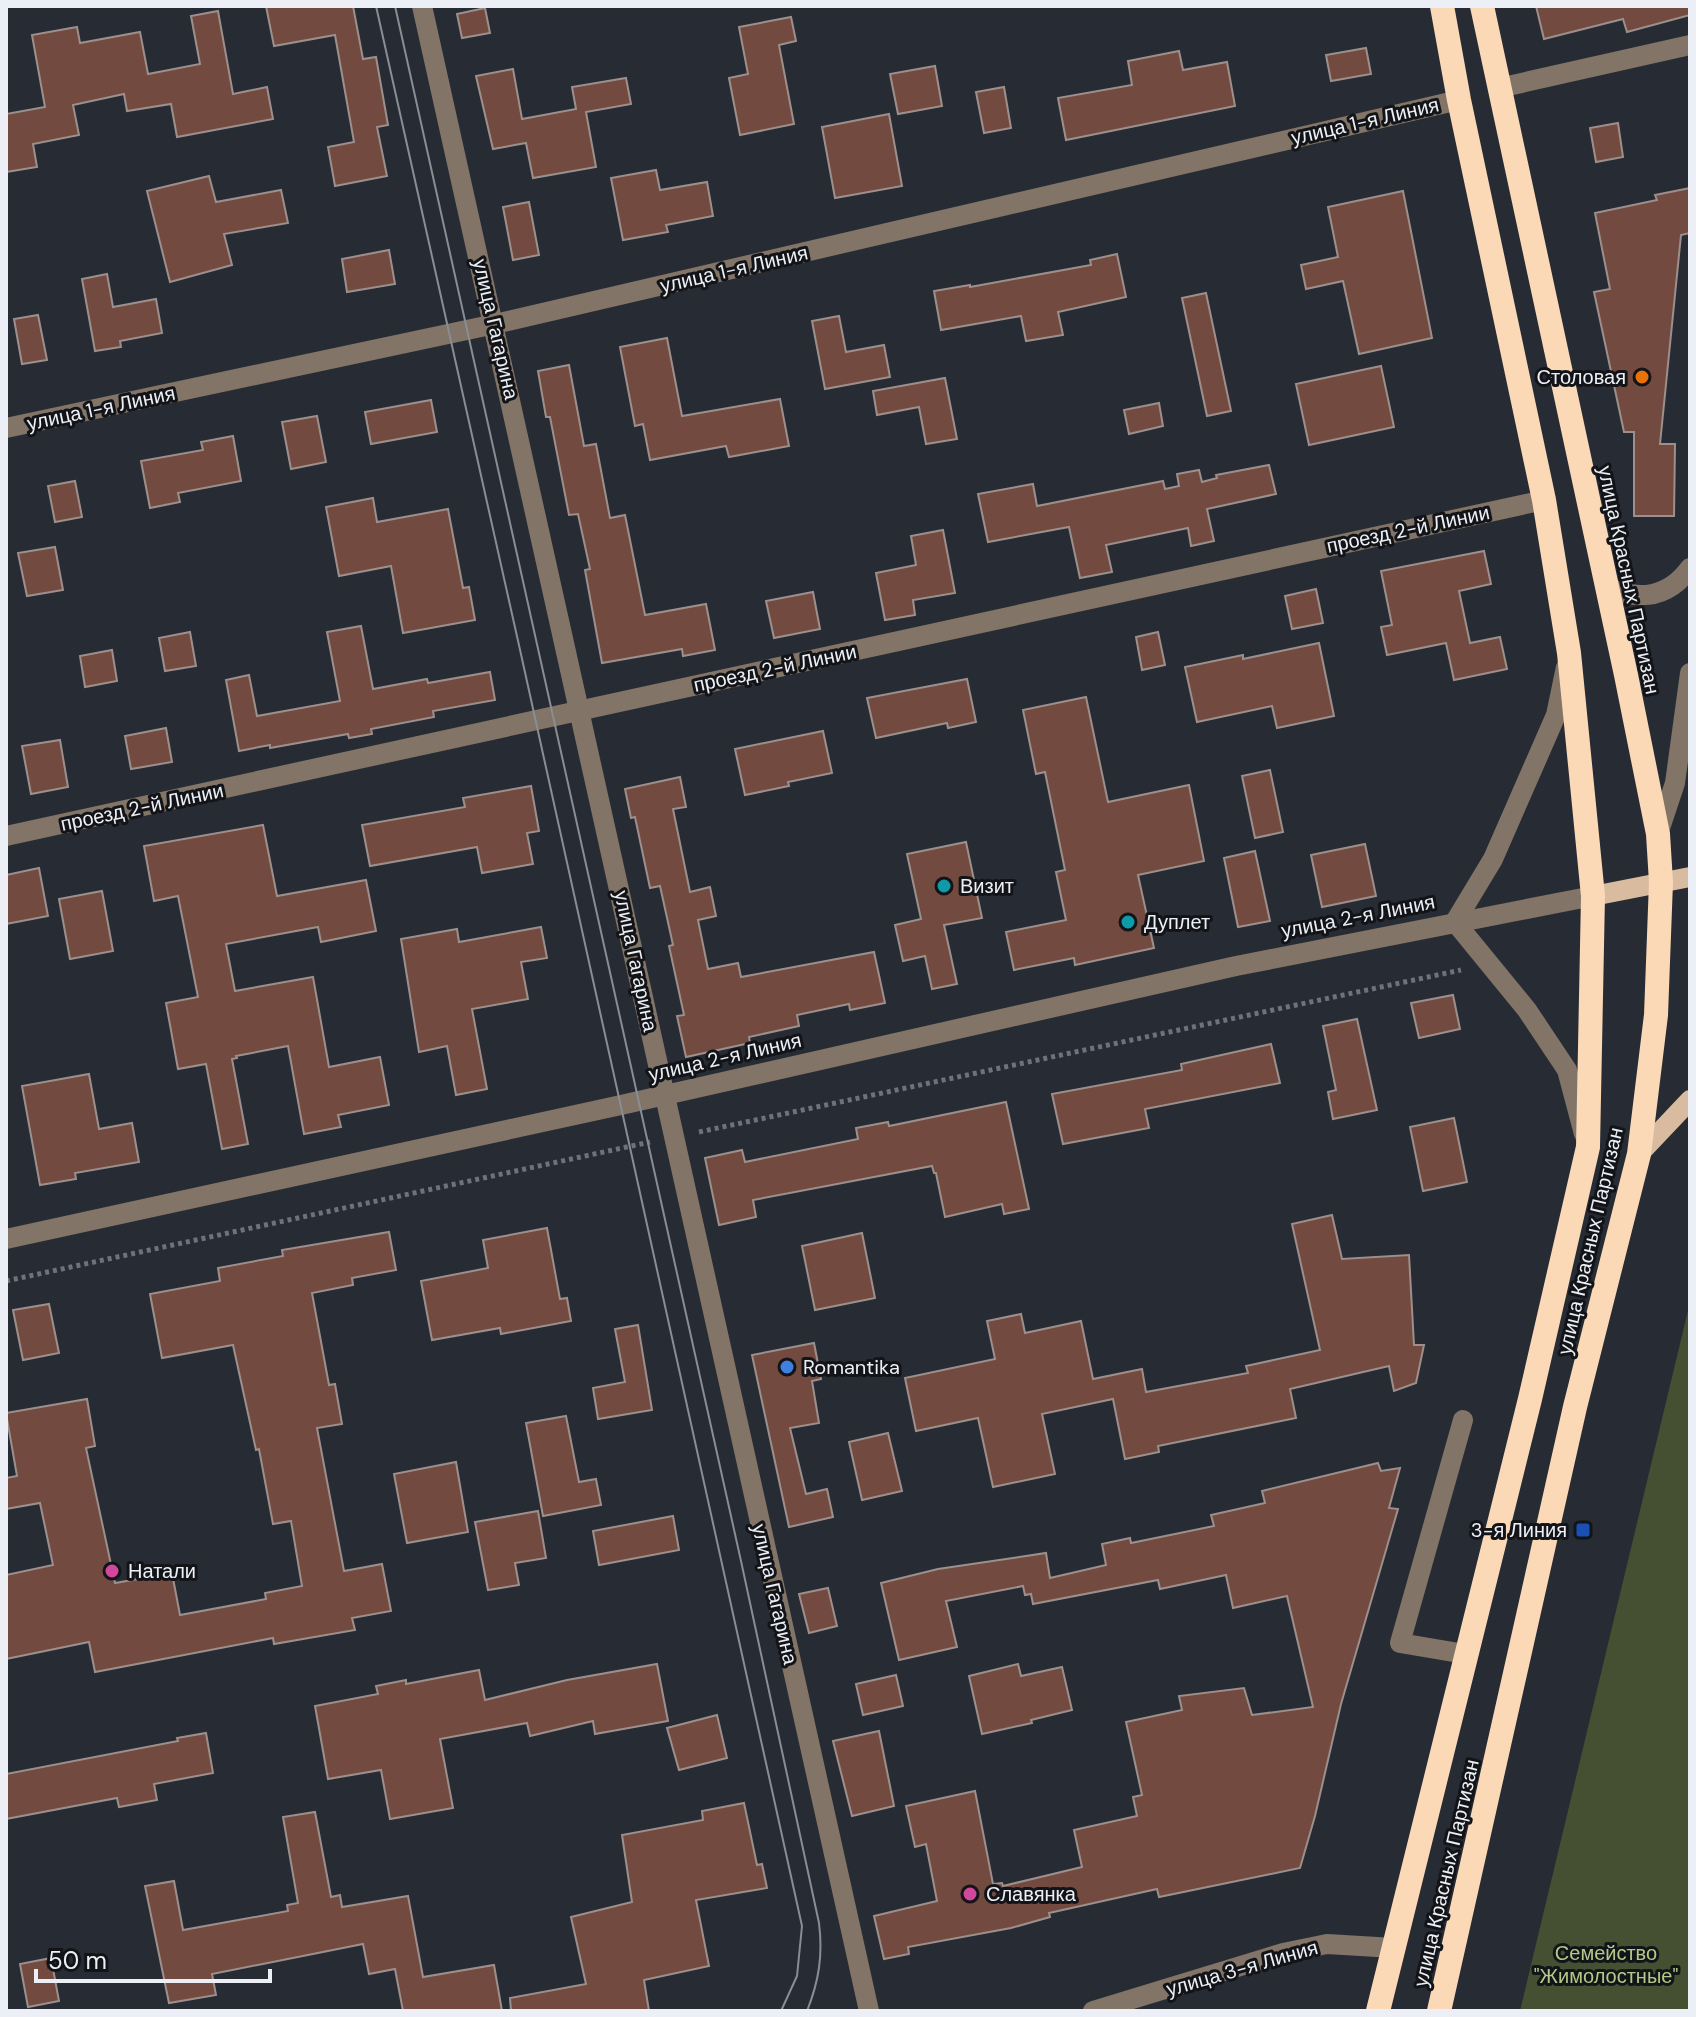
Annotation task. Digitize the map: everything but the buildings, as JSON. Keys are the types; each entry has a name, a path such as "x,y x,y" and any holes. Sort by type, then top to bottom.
{"highway":[{"name":"улица Красных Партизан","path":"1378,2011 1530,1399 1588,1147 1593,896 1569,653 1544,500 1442,6"},
{"name":"улица Красных Партизан","path":"1439,2011 1575,1407 1639,1154 1656,1015 1661,882 1658,834 1482,6"}],"main road":[{"name":"улица 2-я Линия","path":"1593,896 1690,877"},
{"path":"1639,1154 1690,1100"}],"street":[{"name":"улица Гагарина","path":"422,6 869,2011"},
{"path":"1499,88 1690,45"},
{"name":"улица 1-я Линия","path":"6,428 495,324 1459,100"},
{"name":"проезд 2-й Линии","path":"6,836 1544,500"},
{"path":"1606,587 1625,595 1659,594 1681,580 1690,568"},
{"name":"улица 2-я Линия","path":"1455,922 1493,859 1556,715 1569,653"},
{"path":"1658,834 1675,783 1689,685"},
{"name":"улица 2-я Линия","path":"6,1239 666,1095 1236,966 1593,896"},
{"name":"улица 2-я Линия","path":"1455,922 1527,1010 1567,1070 1588,1147"},
{"path":"1463,1420 1400,1643 1465,1654"},
{"name":"улица 3-я Линия","path":"1093,2011 1283,1953 1327,1944 1394,1948"}],"path":[{"path":"6,1281 1461,970"}],"green space":[{"name":"Семейство \"Жимолостные\"","path":"1690,1302 1690,2011 1520,2011"}],"tram line":[{"path":"376,6 802,1926 797,1976 781,2011"},
{"path":"395,6 819,1923 819,1968 807,2011"}],"place":[{"name":"Столовая","path":"1642,377"},
{"name":"Визит","path":"944,886"},
{"name":"Дуплет","path":"1128,922"},
{"name":"Romantika","path":"787,1367"},
{"name":"3-я Линия","path":"1583,1530"},
{"name":"Натали","path":"112,1571"},
{"name":"Славянка","path":"970,1894"}]}
